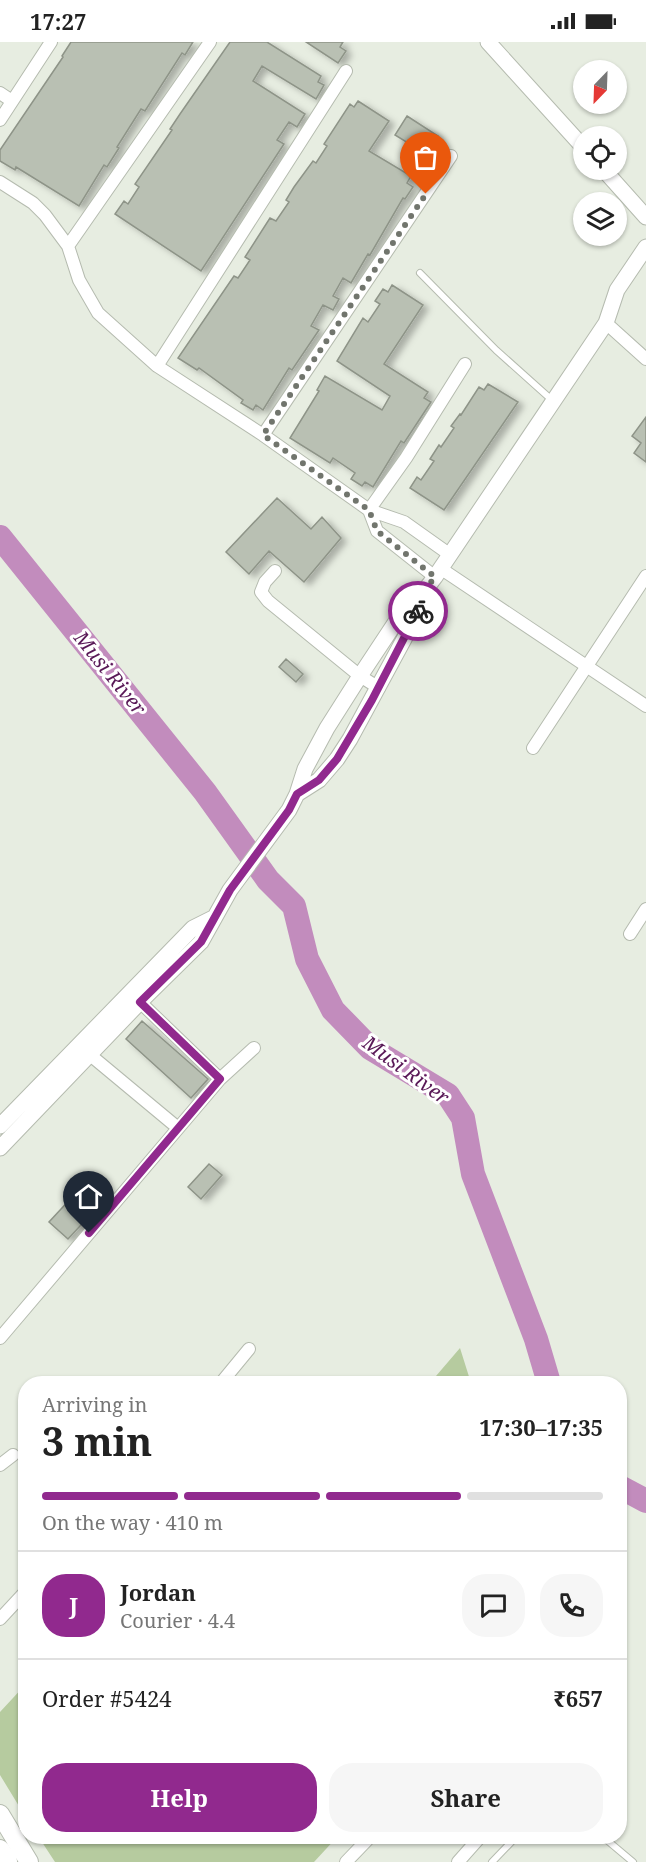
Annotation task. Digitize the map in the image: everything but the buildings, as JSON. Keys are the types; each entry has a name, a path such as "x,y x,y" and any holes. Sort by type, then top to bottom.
{"main road":[{"path":"0,1815 29,1862"},
{"path":"0,1849 8,1862"}],"street":[{"path":"0,120 51,42"},
{"path":"68,246 210,42"},
{"path":"488,42 573,136"},
{"path":"157,366 346,71"},
{"path":"0,93 12,101"},
{"path":"263,435 451,156"},
{"path":"612,180 646,217"},
{"path":"0,182 33,203 45,215 68,246 79,280 98,313 157,366 263,435 369,510 404,522 449,554"},
{"path":"297,794 319,780 337,759 379,688 416,617 425,590 606,323 616,290 646,247"},
{"path":"606,323 646,358"},
{"path":"369,510 406,458 465,364"},
{"path":"369,510 377,531 646,706"},
{"path":"275,571 265,582 261,592 268,601 360,676 379,688"},
{"path":"533,748 646,576"},
{"path":"0,1126 32,1104 89,1054 201,942 230,890 289,810 305,769 327,728 360,676 407,605 425,590"},
{"path":"630,934 645,912"},
{"path":"1,1146 32,1104 193,928 213,918"},
{"path":"140,1002 220,1079"},
{"path":"0,1338 220,1079 254,1048"},
{"path":"89,1054 178,1128"},
{"path":"227,1376 249,1349"},
{"path":"0,1465 13,1455"},
{"path":"0,1619 18,1600"},
{"path":"346,1862 363,1844"},
{"path":"458,1862 474,1844"}],"lane":[{"path":"420,273 496,350 553,401"},
{"path":"492,1862 510,1844"},
{"path":"612,1844 633,1862"}],"green space":[{"path":"460,1348 469,1376 436,1376"},
{"path":"18,1693 18,1805 0,1775 0,1712"},
{"path":"43,1844 331,1844 314,1862 55,1862"}],"waterway":[{"name":"Musi River","path":"0,537 205,792 268,880 294,906 307,959 333,1010 370,1048 448,1095 463,1118 473,1174 536,1339 547,1376"},
{"name":"Musi River","path":"627,1491 646,1501"}],"way so far":[{"path":"418,611 425,590 435,577 377,531 369,510 263,435 426,194"}],"route":[{"path":"89,1233 220,1079 140,1002 201,942 230,890 289,810 297,794 319,780 337,759 372,700 418,611"}]}
